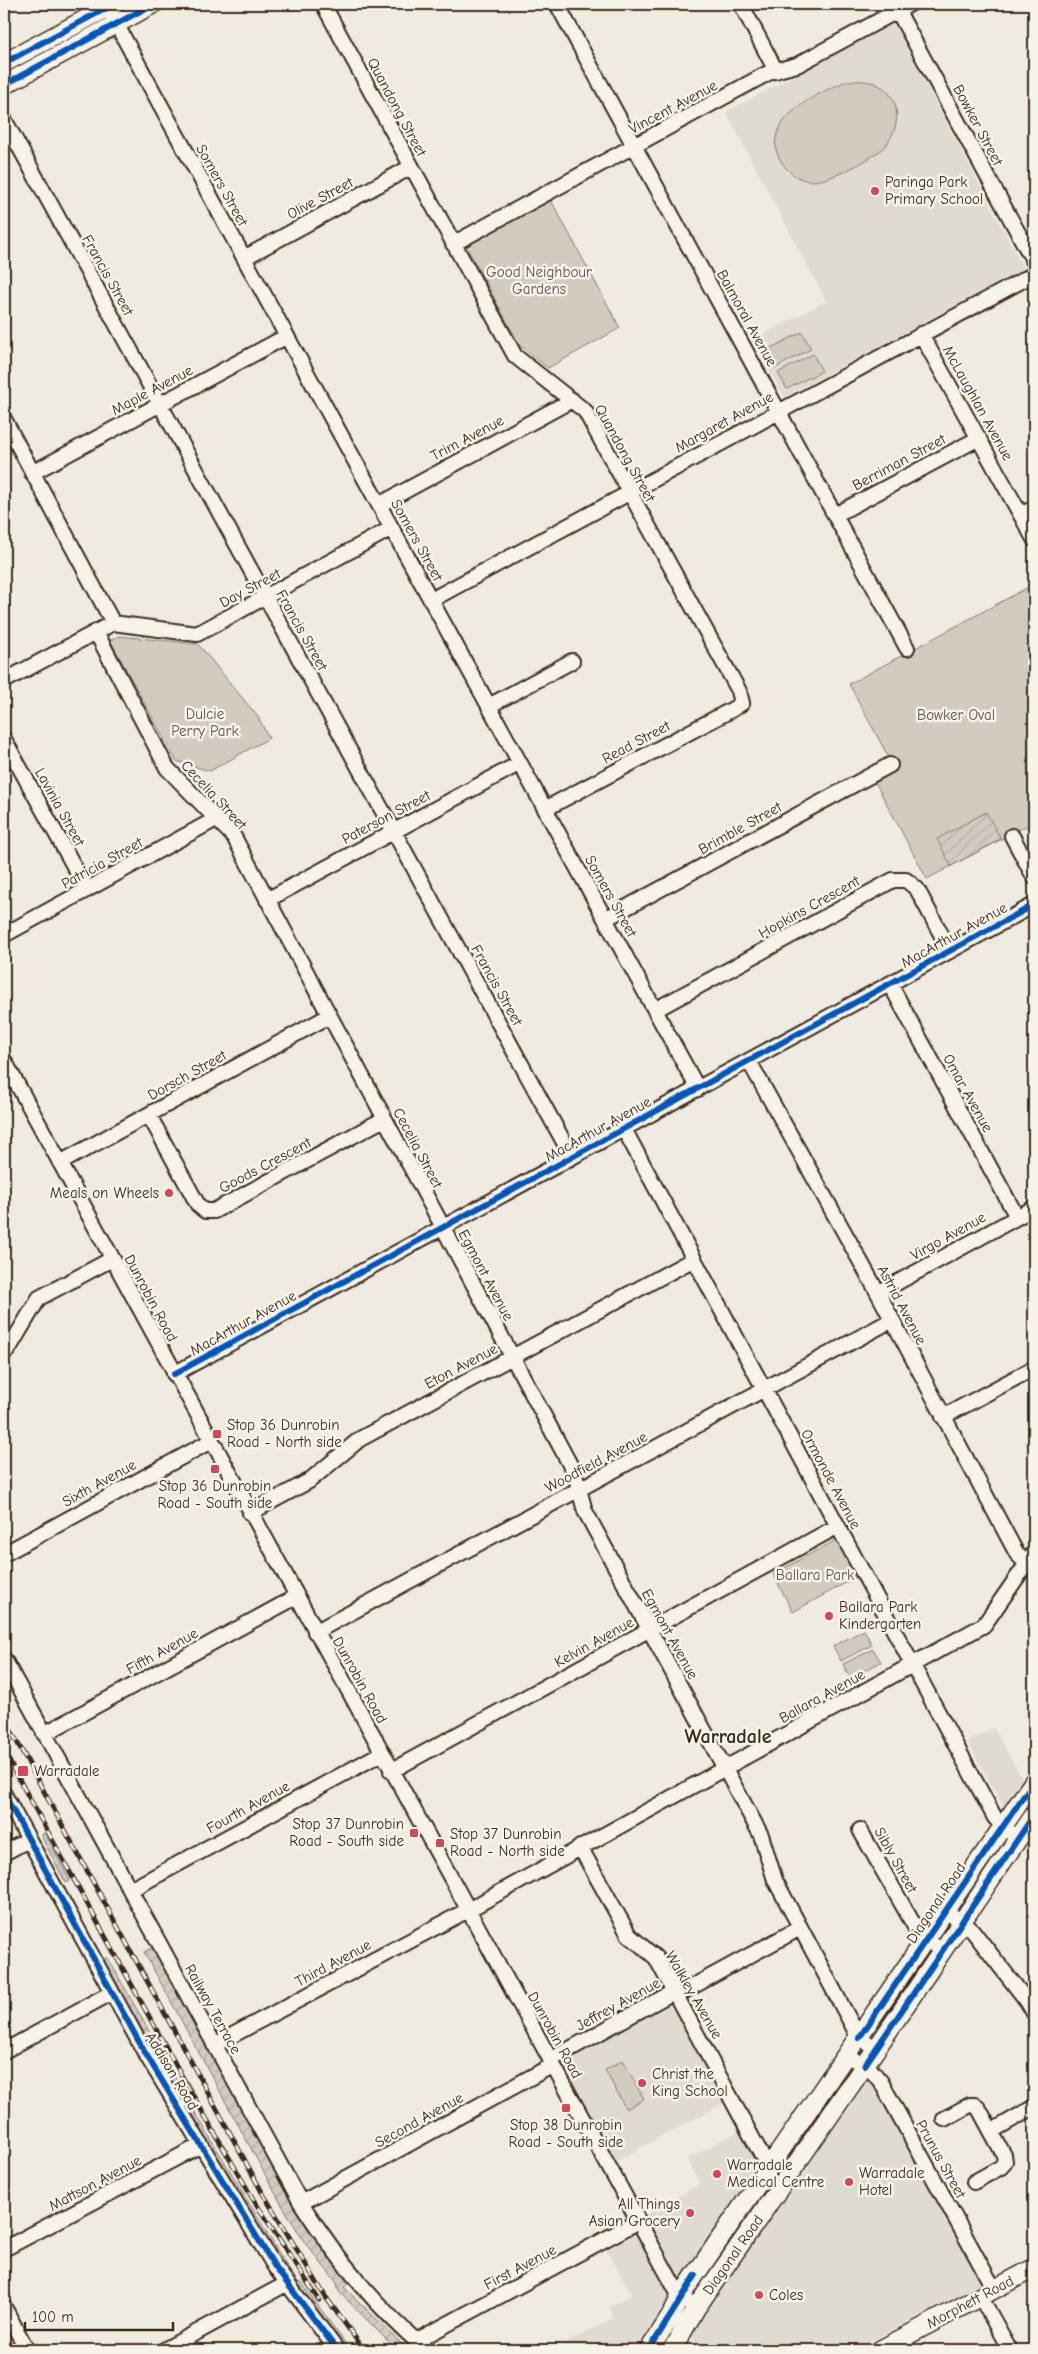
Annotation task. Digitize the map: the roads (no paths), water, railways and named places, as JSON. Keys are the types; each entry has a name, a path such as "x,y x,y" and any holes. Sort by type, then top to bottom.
{"main road":[{"path":"4,63 117,11 153,4"},
{"path":"4,85 117,11"},
{"name":"Diagonal Road","path":"649,2350 672,2316 680,2298 848,2056 1034,1781"},
{"name":"Diagonal Road","path":"672,2350 696,2308 963,1922 1034,1814"},
{"name":"Morphett Road","path":"880,2350 1034,2268"}],"street":[{"name":"Quandong Street","path":"323,4 515,356 585,412 739,691 742,703"},
{"name":"Balmoral Avenue","path":"557,4 907,648"},
{"path":"741,4 776,71"},
{"name":"Vincent Avenue","path":"453,244 776,71 797,65 900,6"},
{"name":"Bowker Street","path":"900,6 1034,262"},
{"name":"Somers Street","path":"117,11 244,258 698,1089"},
{"name":"Francis Street","path":"4,119 572,1157"},
{"name":"Olive Street","path":"244,258 411,167"},
{"name":"Margaret Avenue","path":"431,600 1034,274"},
{"name":"McLaughlan Avenue","path":"921,334 1034,539"},
{"name":"Maple Avenue","path":"32,472 287,336"},
{"name":"Trim Avenue","path":"379,505 572,400"},
{"path":"4,419 113,623 4,681"},
{"name":"Berriman Street","path":"835,515 979,438"},
{"path":"1021,516 1034,508"},
{"name":"Day Street","path":"113,623 197,634 392,528"},
{"name":"Cecelia Street","path":"96,632 167,768 234,837 442,1228"},
{"path":"489,706 572,661"},
{"name":"Read Street","path":"545,809 742,703"},
{"name":"Lavinia Street","path":"4,739 87,890"},
{"name":"Paterson Street","path":"267,900 520,763"},
{"name":"Brimble Street","path":"605,919 890,765"},
{"name":"Patricia Street","path":"4,935 216,819"},
{"path":"1012,836 1034,877"},
{"name":"Hopkins Crescent","path":"655,1010 893,880 906,880 917,888 950,951"},
{"name":"MacArthur Avenue","path":"174,1374 1034,905"},
{"name":"Omar Avenue","path":"890,984 1017,1217"},
{"name":"Dorsch Street","path":"60,1163 329,1016"},
{"name":"Dunrobin Road","path":"4,1060 680,2298 696,2308"},
{"name":"Astrid Avenue","path":"749,1061 878,1293 1017,1554 1031,1558"},
{"name":"Goods Crescent","path":"148,1115 198,1205 205,1211 214,1211 384,1119"},
{"name":"Ormonde Avenue","path":"624,1129 995,1818 1003,1827 1018,1838"},
{"name":"Virgo Avenue","path":"878,1293 1034,1208"},
{"name":"Egmont Avenue","path":"442,1228 575,1474 585,1511 761,1835 774,1880 859,2038 876,2049"},
{"path":"4,1352 8,1350 39,1298 112,1259"},
{"name":"Eton Avenue","path":"250,1513 309,1481 360,1439 694,1259"},
{"name":"Woodfield Avenue","path":"315,1632 892,1320"},
{"path":"943,1417 1034,1368"},
{"name":"Sixth Avenue","path":"4,1554 211,1441"},
{"name":"Kelvin Avenue","path":"391,1771 838,1526"},
{"name":"Ballara Avenue","path":"468,1910 913,1666 984,1625 1031,1558"},
{"name":"Fifth Avenue","path":"44,1734 296,1597"},
{"name":"Railway Terrace","path":"4,1659 301,2203 330,2247 362,2287 422,2346"},
{"name":"Fourth Avenue","path":"130,1890 382,1753"},
{"name":"Addison Road","path":"4,1794 111,1993 201,2145 286,2284 337,2350"},
{"name":"Sibly Street","path":"860,1830 918,1934 925,1941 942,1951"},
{"path":"4,1853 28,1840"},
{"name":"Walkley Avenue","path":"580,1847 629,1934 656,1958 762,2156 773,2164"},
{"name":"Third Avenue","path":"214,2045 468,1910"},
{"path":"946,1911 972,1930 1034,2013"},
{"name":"Jeffrey Avenue","path":"552,2063 676,1993 800,1928"},
{"path":"4,2051 111,1993"},
{"name":"Prunus Street","path":"848,2056 864,2065 881,2082 987,2293 1010,2350"},
{"name":"Second Avenue","path":"301,2203 552,2063"},
{"path":"944,2119 970,2105 975,2105 979,2108 992,2131 1005,2161 1001,2167 974,2182"},
{"path":"992,2131 1034,2107"},
{"name":"Mattson Avenue","path":"4,2249 201,2145"},
{"name":"First Avenue","path":"422,2346 639,2221"},
{"path":"164,2350 286,2284"},
{"path":"4,2307 28,2350"}],"railway":[{"path":"4,1718 262,2192 325,2296 364,2350"},
{"path":"4,1752 184,2080 253,2199 319,2300"}],"place":[{"name":"Paringa Park Primary School","path":"875,191"},
{"name":"Meals on Wheels","path":"169,1193"},
{"name":"Stop 36 Dunrobin Road - North side","path":"217,1434"},
{"name":"Stop 36 Dunrobin Road - South side","path":"215,1469"},
{"name":"Ballara Park Kindergarten","path":"829,1616"},
{"name":"Warradale","path":"23,1771"},
{"name":"Stop 37 Dunrobin Road - South side","path":"414,1833"},
{"name":"Stop 37 Dunrobin Road - North side","path":"440,1843"},
{"name":"Christ the King School","path":"642,2083"},
{"name":"Stop 38 Dunrobin Road - South side","path":"566,2108"},
{"name":"Warradale Medical Centre","path":"717,2174"},
{"name":"Warradale Hotel","path":"849,2182"},
{"name":"All Things Asian Grocery","path":"690,2213"},
{"name":"Coles","path":"759,2295"}],"district":[{"name":"Warradale","path":"728,1736"}],"park label":[{"name":"Good Neighbour Gardens","path":"539,280"},
{"name":"Bowker Oval","path":"956,715"},
{"name":"Dulcie Perry Park","path":"205,722"},
{"name":"Ballara Park","path":"815,1575"}]}
